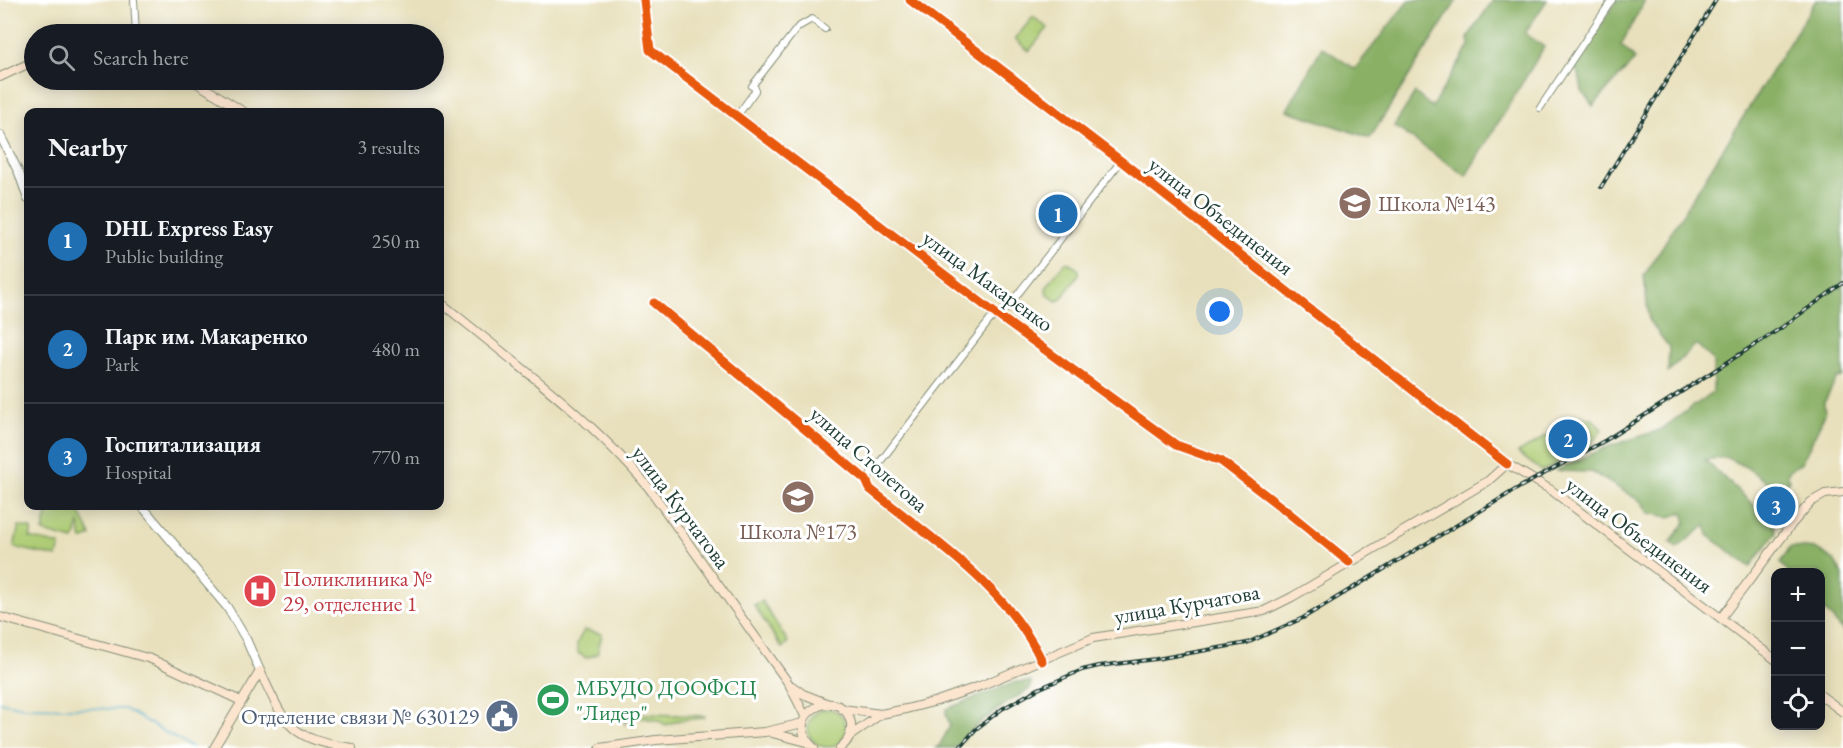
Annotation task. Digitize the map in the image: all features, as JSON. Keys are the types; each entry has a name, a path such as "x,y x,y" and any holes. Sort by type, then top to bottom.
{"main road":[{"path":"0,77 24,66"},
{"path":"208,90 238,108"},
{"name":"улица Курчатова","path":"444,305 541,383 632,467 789,684 804,720 804,736 811,745"},
{"name":"улица Курчатова","path":"789,684 803,694 842,709 881,714 937,701 1042,661 1093,638 1264,611 1292,597 1488,481 1508,464"},
{"name":"улица Объединения","path":"1508,464 1551,490 1771,656"},
{"path":"1721,618 1805,509 1818,497 1843,492"},
{"path":"0,617 152,658 241,701"},
{"path":"214,748 260,671"},
{"path":"260,671 279,709 289,724 300,734 327,745 352,748"},
{"path":"1825,698 1843,712"},
{"path":"600,748 656,740 765,732 804,720 812,709 827,703"},
{"path":"842,709 849,716 850,736"},
{"name":"улица Курчатова","path":"842,748 850,736 881,714"},
{"path":"765,732 811,745"}],"street":[{"path":"134,0 135,24"},
{"name":"улица Макаренко","path":"644,0 651,50 996,314 1176,445 1221,461 1349,562"},
{"name":"улица Объединения","path":"910,0 1121,161 1508,464"},
{"path":"1540,108 1612,0"},
{"path":"737,116 756,91 752,86 798,27 812,19 825,29"},
{"path":"0,135 24,187"},
{"name":"улица Столетова","path":"866,480 996,314 1007,308 1121,161"},
{"name":"улица Столетова","path":"654,303 866,480 870,489 980,578 1016,618 1042,661"},
{"path":"145,510 227,607 246,639 260,671"}],"green space":[{"path":"1409,0 1457,0 1370,138 1287,110 1322,47 1355,69"},
{"path":"1493,0 1547,0 1525,33 1544,47 1466,176 1394,126 1415,93 1432,107 1469,46 1468,37"},
{"path":"1617,0 1645,0 1621,45 1635,59 1593,106 1582,91 1579,74 1574,67"},
{"path":"1816,0 1843,0 1843,377 1837,378 1824,403 1825,414 1802,462 1789,471 1787,476 1790,479 1783,489 1781,484 1772,486 1746,467 1725,457 1705,460 1774,524 1776,533 1750,567 1708,535 1706,525 1677,548 1670,542 1686,522 1683,512 1670,517 1648,513 1642,502 1592,472 1555,471 1607,447 1660,430 1713,392 1713,360 1696,344 1668,372 1669,347 1649,321 1644,276"},
{"path":"1033,17 1048,28 1029,51 1015,39"},
{"path":"1064,263 1070,263 1079,270 1079,275 1060,300 1056,301 1047,294 1046,288"},
{"path":"1578,417 1592,418 1602,430 1588,447 1542,471 1518,453"},
{"path":"46,510 79,510 91,536 82,540 79,523 74,540 43,532 47,514"},
{"path":"19,526 32,529 30,538 60,545 57,557 14,547"},
{"path":"1790,547 1817,549 1834,560 1843,575 1843,631 1825,611 1825,568 1785,568 1780,563"},
{"path":"762,601 788,642 782,648 754,605"},
{"path":"584,630 602,634 597,654 586,658 578,653 577,643"},
{"path":"1016,682 1031,682 1030,689 990,715 971,730 955,748 935,748 939,746 950,726 946,709"},
{"path":"827,709 834,710 840,715 845,721 845,735 840,741 834,746 827,747 820,746 814,741 809,735 808,728 809,721 814,715 820,710"},
{"path":"623,713 705,716 666,725 653,719 643,718 628,719 625,724"}],"waterway":[{"path":"0,702 23,707 125,709 192,748"}],"railway":[{"path":"1601,187 1716,0"},
{"path":"959,748 976,729 1002,709 1038,689 1082,670 1247,643 1303,618 1520,487 1606,440 1781,328 1843,283"}],"cycle path":[{"path":"644,0 650,50 996,314 1176,445 1221,461 1349,562"},
{"path":"910,0 1121,161 1507,464"},
{"path":"654,303 866,480 870,489 966,566 1009,610 1027,634 1042,661"}],"place":[{"name":"Школа №143","path":"1355,203"},
{"name":"DHL Express Easy","path":"1058,214"},
{"name":"Парк им. Макаренко","path":"1568,439"},
{"name":"Школа №173","path":"798,497"},
{"name":"Госпитализация","path":"1776,506"},
{"name":"Поликлиника № 29, отделение 1","path":"260,591"},
{"name":"МБУДО ДООФСЦ \"Лидер\"","path":"553,700"},
{"name":"Отделение связи № 630129","path":"502,716"}]}
